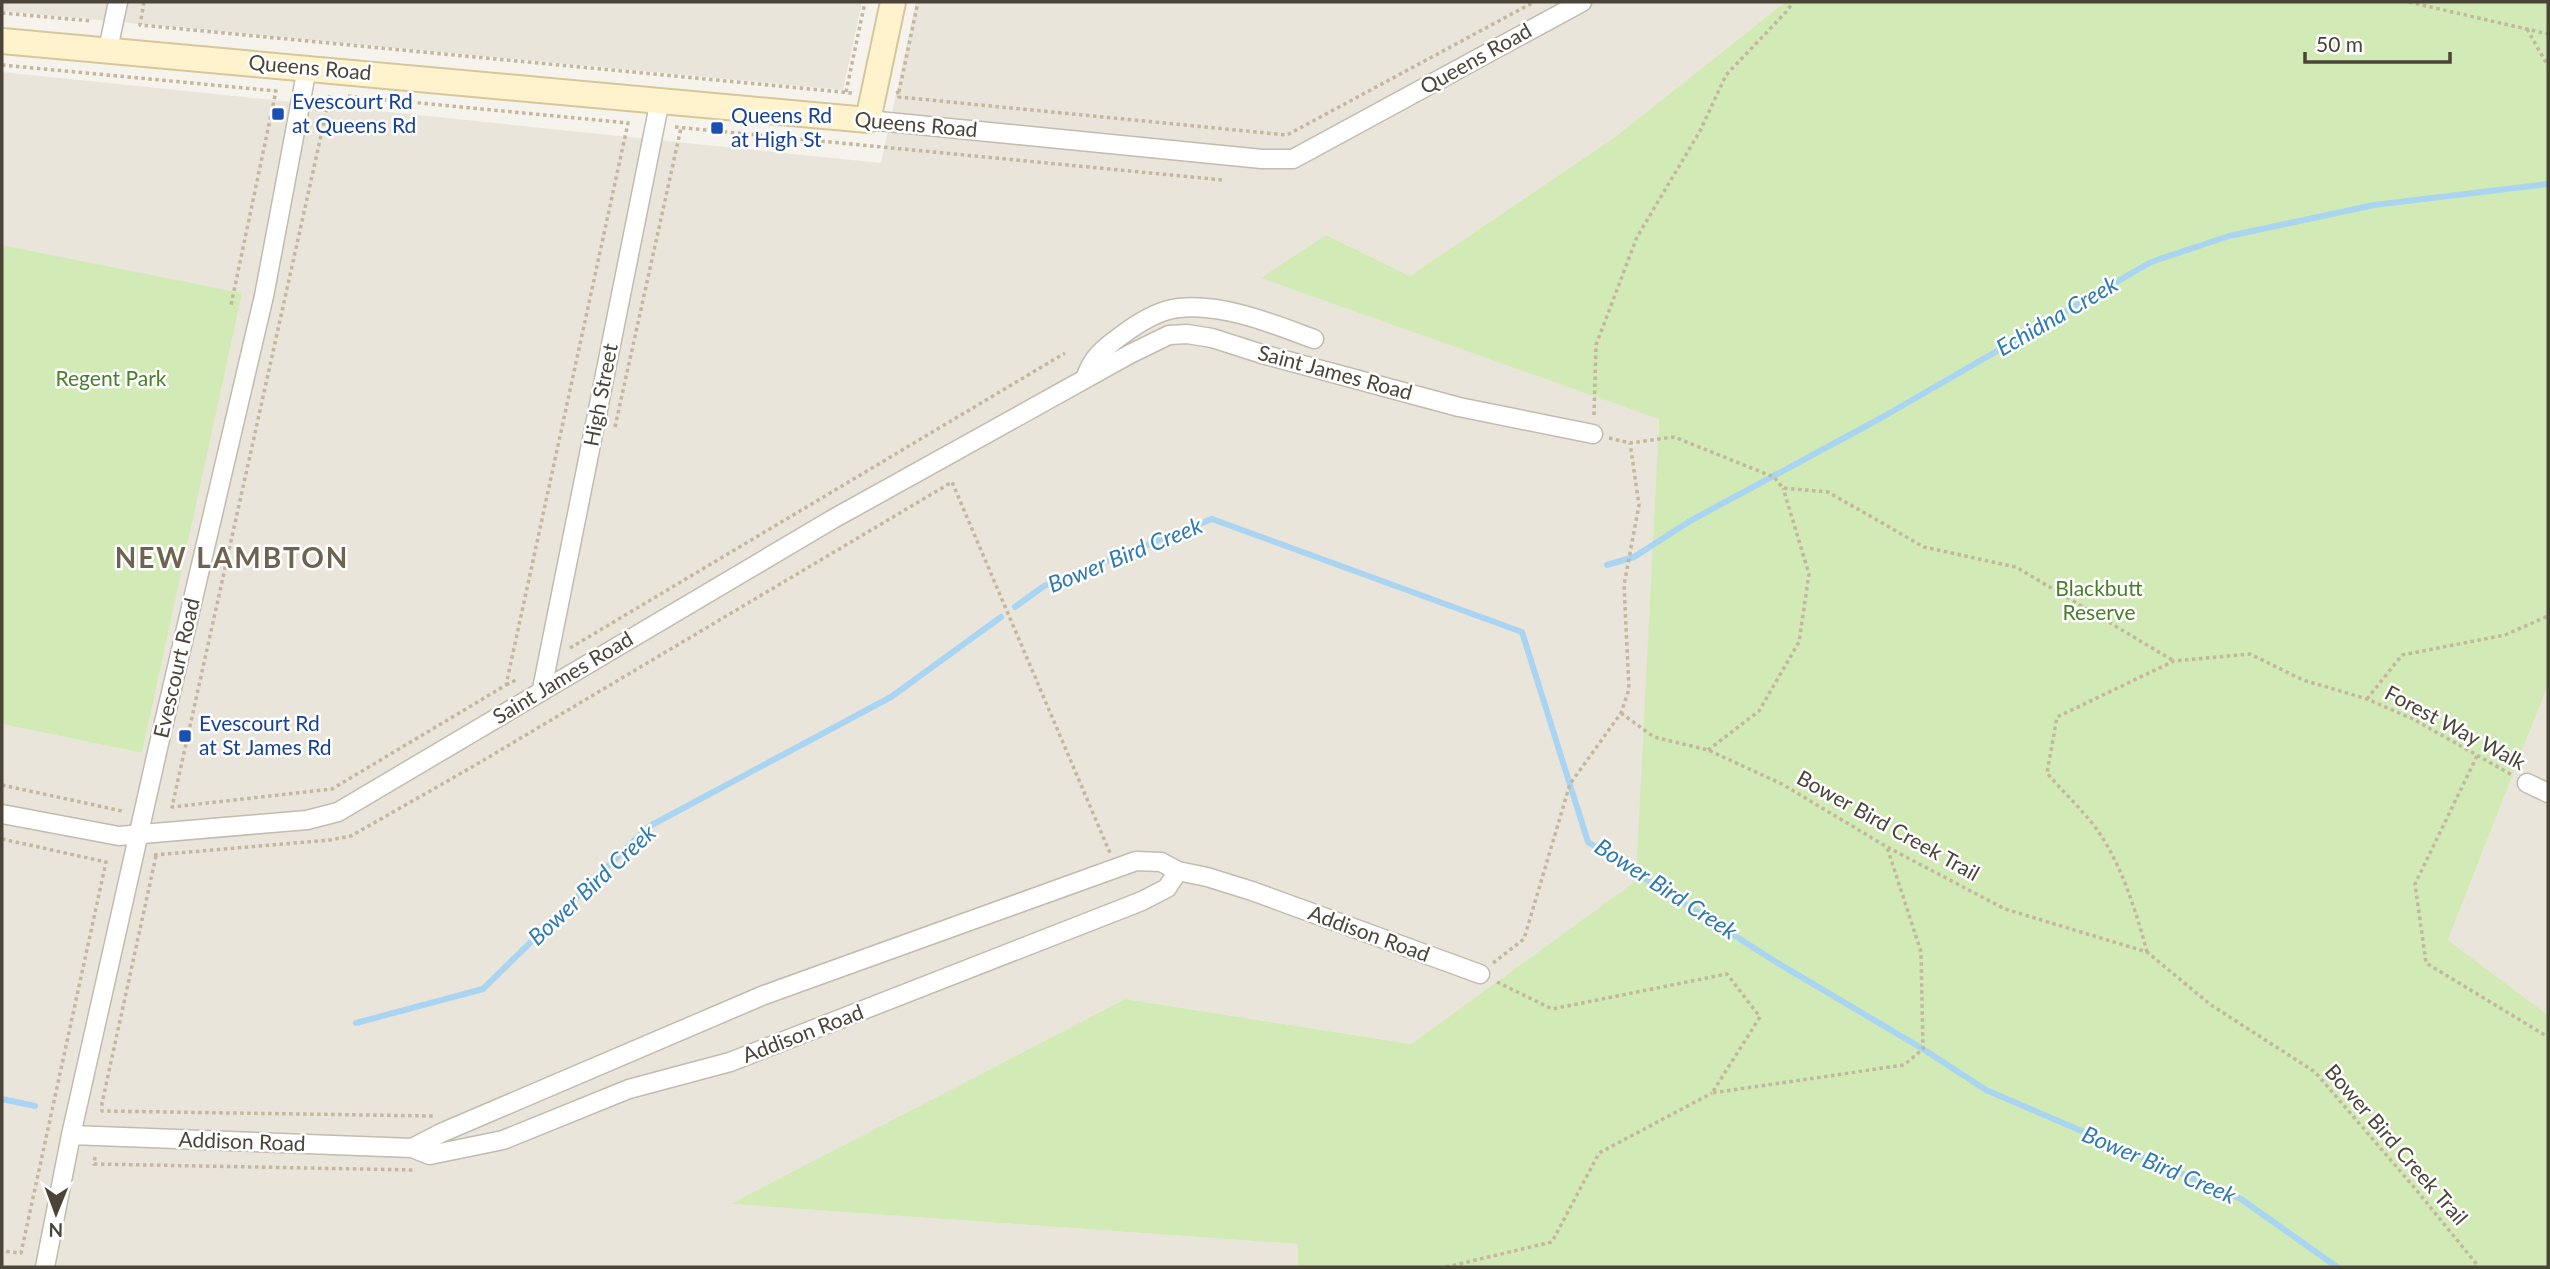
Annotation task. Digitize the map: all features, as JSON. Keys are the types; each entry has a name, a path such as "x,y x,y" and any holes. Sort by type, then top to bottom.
{"street":[{"path":"108,49 118,2"},
{"path":"868,120 893,2"},
{"name":"Queens Road","path":"2,41 660,100 1271,160 1293,159 1558,8 1582,2"},
{"name":"Evescourt Road","path":"44,1267 71,1135 264,296 307,68"},
{"name":"High Street","path":"542,689 660,100"},
{"name":"Saint James Road","path":"1085,379 1099,351 1155,315 1178,308 1206,307 1314,339"},
{"name":"Saint James Road","path":"2,814 119,836 140,836 307,820 338,812 833,519 1169,335 1188,334 1212,338 1262,355 1460,407 1593,434"},
{"path":"2527,783 2548,793"},
{"name":"Addison Road","path":"412,1148 432,1137 764,995 1136,861 1161,862 1178,871 1252,891 1480,974"},
{"name":"Addison Road","path":"71,1135 412,1148 430,1155 503,1140 629,1089 730,1062 1142,901 1167,888 1178,871"}],"path":[{"path":"144,2 137,26 846,92 865,2"},
{"path":"918,2 899,97 1287,135 1534,2"},
{"path":"1708,750 1759,711 1799,642 1809,574 1783,488 1774,477 1674,438 1630,443 1593,434 1596,345 1637,237 1700,131 1726,75 1794,2"},
{"path":"2409,2 2548,34"},
{"path":"2,13 92,21"},
{"path":"2527,29 2548,66"},
{"path":"2,65 279,91 231,304"},
{"path":"172,807 330,95"},
{"path":"344,96 636,124"},
{"path":"506,685 628,123"},
{"path":"674,127 1223,180"},
{"path":"614,430 681,128"},
{"path":"569,636 566,650 1065,353"},
{"path":"1630,443 1639,505 1624,584 1629,689 1621,713 1570,784 1524,939 1480,974 1552,1009 1727,974 1760,1017 1712,1093"},
{"path":"952,482 1116,868"},
{"path":"1783,488 1828,492 1924,547 2016,567 2174,661"},
{"name":"Forest Way Walk","path":"2527,783 2413,719 2367,699 2402,656 2505,635 2548,616"},
{"path":"2147,952 2139,920 2121,875 2098,831 2047,773 2057,717 2174,661 2250,654 2303,680 2367,699"},
{"path":"166,809 332,789 518,679"},
{"name":"Bower Bird Creek Trail","path":"1621,713 1654,737 1708,750 1782,784 1887,847 2005,909 2147,952 2211,1005 2315,1072 2479,1267"},
{"path":"2477,755 2415,884 2426,963 2548,1037"},
{"path":"2,785 122,811"},
{"path":"2,839 108,861 21,1255 2,1251"},
{"path":"1446,1267 1552,1242 1599,1153 1712,1093 1905,1065 1923,1049 1921,952 1887,847"},
{"path":"155,855 102,1103 104,1114 441,1116"},
{"path":"94,1157 94,1164"}],"shaded area":[{"path":"2,2 862,2 843,90 2,11"},
{"path":"916,2 1785,2 1615,137 1410,276 1326,235 1262,278 1659,418 1637,881 1411,1044 1125,999 732,1204 1299,1244 1298,1267 2,1267 2,724 142,753 241,293 2,245 2,72 881,163"},
{"path":"2548,685 2548,1015 2448,940"}],"green space":[{"name":"Blackbutt Reserve","path":"1785,2 2548,2 2548,685 2448,940 2548,1015 2548,1267 1298,1267 1298,1244 731,1204 1125,999 1411,1044 1636,881 1659,419 1261,278 1326,235 1410,276 1615,137"},
{"name":"Regent Park","path":"2,245 242,293 142,753 2,724"}],"waterway":[{"name":"Echidna Creek","path":"1607,565 1634,557 1690,521 1881,418 2151,262 2229,236 2374,205 2548,184"},
{"name":"Bower Bird Creek","path":"1015,607 1044,586 1212,519 1522,632 1588,842 1776,962 1923,1049 1986,1090 2241,1199 2337,1267"},
{"name":"Bower Bird Creek","path":"356,1023 483,989 648,827 891,697 1001,617"},
{"path":"2,1099 35,1106"}],"place":[{"name":"Evescourt Rd at Queens Rd","path":"278,114"},
{"name":"Queens Rd at High St","path":"717,128"},
{"name":"Evescourt Rd at St James Rd","path":"185,736"}],"district":[{"name":"NEW LAMBTON","path":"232,558"}]}
